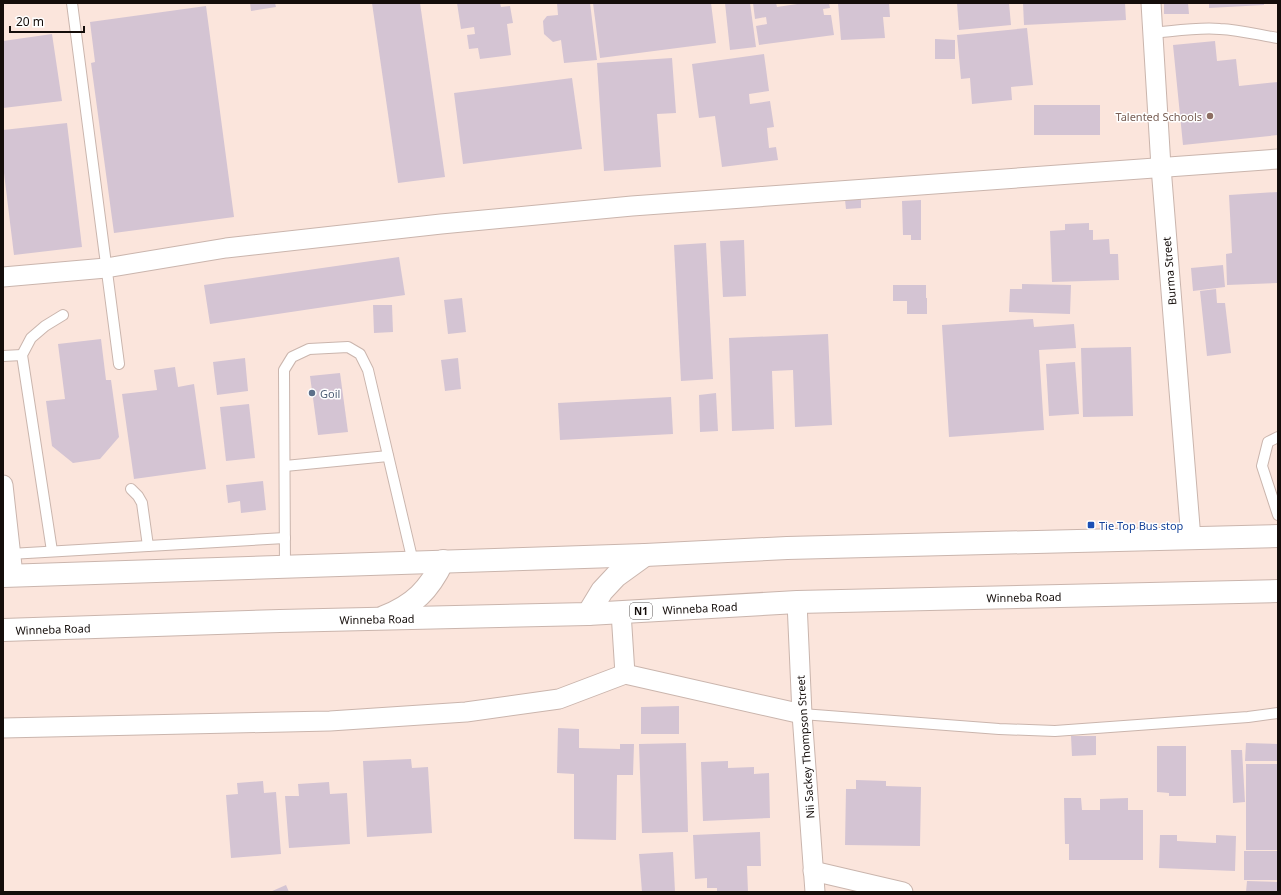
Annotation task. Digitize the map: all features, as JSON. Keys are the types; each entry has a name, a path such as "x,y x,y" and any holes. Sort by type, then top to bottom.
{"highway":[{"path":"8,576 285,568 340,564 645,555 787,548 1278,536"},
{"path":"588,614 602,591 616,576 645,555"},
{"path":"377,620 400,610 424,592 436,577 444,561"},
{"name":"Winneba Road","path":"3,630 280,621 377,620 588,614 798,602 1278,591"}],"street":[{"name":"Burma Street","path":"1150,3 1160,167 1191,539"},
{"path":"3,277 106,268 226,248 456,222 632,206 1278,159"},
{"path":"3,485 4,508 10,554 8,576"},
{"name":"Nii Sackey Thompson Street","path":"798,602 802,714 813,871 816,892"},
{"path":"621,612 625,674"},
{"path":"3,728 330,721 466,712 559,699 625,674 802,714"},
{"path":"813,871 902,892"}],"lane":[{"path":"72,3 119,364"},
{"path":"1152,33 1220,28 1278,38"},
{"path":"52,551 22,355 31,338 45,326 63,315"},
{"path":"285,568 284,370 292,357 309,349 348,346 360,354 368,370 413,562"},
{"path":"3,356 22,355"},
{"path":"1278,437 1268,442 1262,466 1278,515"},
{"path":"285,466 388,456"},
{"path":"131,490 138,496 142,503 148,546"},
{"path":"10,554 285,538"},
{"path":"802,714 999,729 1055,731 1248,717 1278,713"}],"building":[{"path":"250,3 275,3 276,7 251,11"},
{"path":"372,3 420,3 445,177 398,183"},
{"path":"457,3 500,3 501,7 510,6 513,23 507,24 511,55 480,59 478,48 469,49 467,35 475,34 474,27 461,29"},
{"path":"557,3 590,3 597,60 564,63 561,40 553,42 544,34 543,21 547,16 558,15"},
{"path":"593,3 711,3 716,43 600,58"},
{"path":"725,3 750,3 756,47 730,50"},
{"path":"753,3 776,3 777,7 804,3 829,3 830,8 823,9 824,15 831,15 834,35 759,45 756,26 767,24 766,17 755,19"},
{"path":"838,3 889,3 890,17 883,17 885,38 841,40"},
{"path":"957,3 1009,3 1011,25 959,30"},
{"path":"1023,3 1125,3 1126,20 1024,25"},
{"path":"1164,3 1188,3 1189,14 1164,14"},
{"path":"1209,3 1264,3 1264,5 1209,8"},
{"path":"206,6 234,217 114,233 91,63 95,62 90,22"},
{"path":"1027,28 1033,85 1011,87 1012,100 972,104 970,78 961,79 957,35"},
{"path":"52,34 62,101 3,108 3,41"},
{"path":"935,39 955,40 955,59 935,59"},
{"path":"1215,41 1217,61 1236,59 1239,86 1278,82 1278,135 1183,145 1173,45"},
{"path":"764,54 769,91 749,94 750,104 770,101 774,127 767,128 769,148 776,147 778,160 722,167 715,116 699,118 692,64"},
{"path":"672,58 676,113 657,114 661,167 604,171 597,63"},
{"path":"572,78 582,149 463,164 454,93"},
{"path":"1034,105 1100,105 1100,135 1034,135"},
{"path":"67,123 82,247 14,255 3,165 3,130"},
{"path":"1278,192 1278,283 1227,285 1226,254 1232,253 1229,195"},
{"path":"861,199 861,208 846,209 845,200"},
{"path":"921,200 921,240 911,240 911,235 903,235 902,201"},
{"path":"1089,223 1089,230 1093,230 1093,240 1109,239 1110,254 1118,254 1119,280 1052,282 1050,231 1065,230 1065,224"},
{"path":"744,240 746,296 723,297 720,241"},
{"path":"706,243 713,379 681,381 674,245"},
{"path":"399,257 405,295 210,324 204,285"},
{"path":"1223,265 1225,287 1193,291 1191,268"},
{"path":"1022,284 1071,285 1070,314 1009,312 1010,289 1022,289"},
{"path":"893,285 926,285 927,314 907,314 907,301 893,301"},
{"path":"1216,289 1217,303 1225,303 1231,353 1207,356 1200,291"},
{"path":"462,298 466,332 448,334 444,300"},
{"path":"373,305 392,305 393,332 374,333"},
{"path":"1033,319 1034,327 1074,324 1076,348 1039,350 1044,430 949,437 942,325"},
{"path":"828,334 832,425 795,427 793,370 772,371 774,429 732,431 729,338"},
{"path":"101,339 106,380 111,380 119,437 100,459 73,463 52,446 46,401 65,399 58,344"},
{"path":"1131,347 1133,416 1083,417 1081,348"},
{"path":"245,358 248,391 217,395 213,362"},
{"path":"458,358 461,389 445,391 441,360"},
{"path":"1075,362 1079,414 1049,416 1046,364"},
{"path":"175,367 178,387 194,384 206,469 134,479 122,394 157,390 154,370"},
{"path":"340,373 348,432 318,435 310,376"},
{"path":"716,393 718,431 700,432 699,395"},
{"path":"671,397 673,434 560,440 558,403"},
{"path":"249,404 255,458 226,461 220,407"},
{"path":"263,481 266,510 241,513 240,501 228,503 226,485"},
{"path":"679,706 679,734 641,734 641,707"},
{"path":"558,728 579,729 579,748 620,749 620,744 634,744 633,775 617,775 616,840 574,839 574,774 557,773"},
{"path":"1071,736 1096,736 1096,755 1072,756"},
{"path":"686,743 688,832 642,833 639,744"},
{"path":"1246,743 1278,744 1278,761 1245,761"},
{"path":"1157,746 1186,746 1186,796 1169,796 1169,793 1157,792"},
{"path":"1231,750 1242,750 1245,802 1233,803"},
{"path":"411,759 412,768 428,767 432,833 367,837 363,761"},
{"path":"728,761 728,768 754,767 754,774 769,773 770,818 703,821 701,762"},
{"path":"1246,764 1278,764 1278,850 1246,850"},
{"path":"856,780 886,781 886,786 921,787 920,846 845,845 846,789 856,789"},
{"path":"263,781 264,793 276,792 281,854 231,858 226,795 238,794 237,783"},
{"path":"329,782 330,794 347,793 350,844 289,848 285,796 299,796 298,784"},
{"path":"1064,798 1081,798 1082,810 1100,810 1100,799 1128,798 1128,810 1143,810 1143,860 1069,860 1069,844 1065,844"},
{"path":"760,832 761,866 747,866 748,892 717,892 717,888 707,888 707,878 695,879 693,835"},
{"path":"1160,835 1177,835 1177,841 1216,843 1216,835 1236,836 1235,871 1159,868"},
{"path":"1244,851 1278,851 1278,880 1244,880"},
{"path":"673,852 675,892 642,892 639,854"},
{"path":"1247,881 1278,882 1278,892 1246,892"},
{"path":"286,885 289,892 270,892"}],"place":[{"name":"Talented Schools","path":"1210,116"},
{"name":"Goil","path":"312,393"},
{"name":"Tie Top Bus stop","path":"1091,525"}]}
